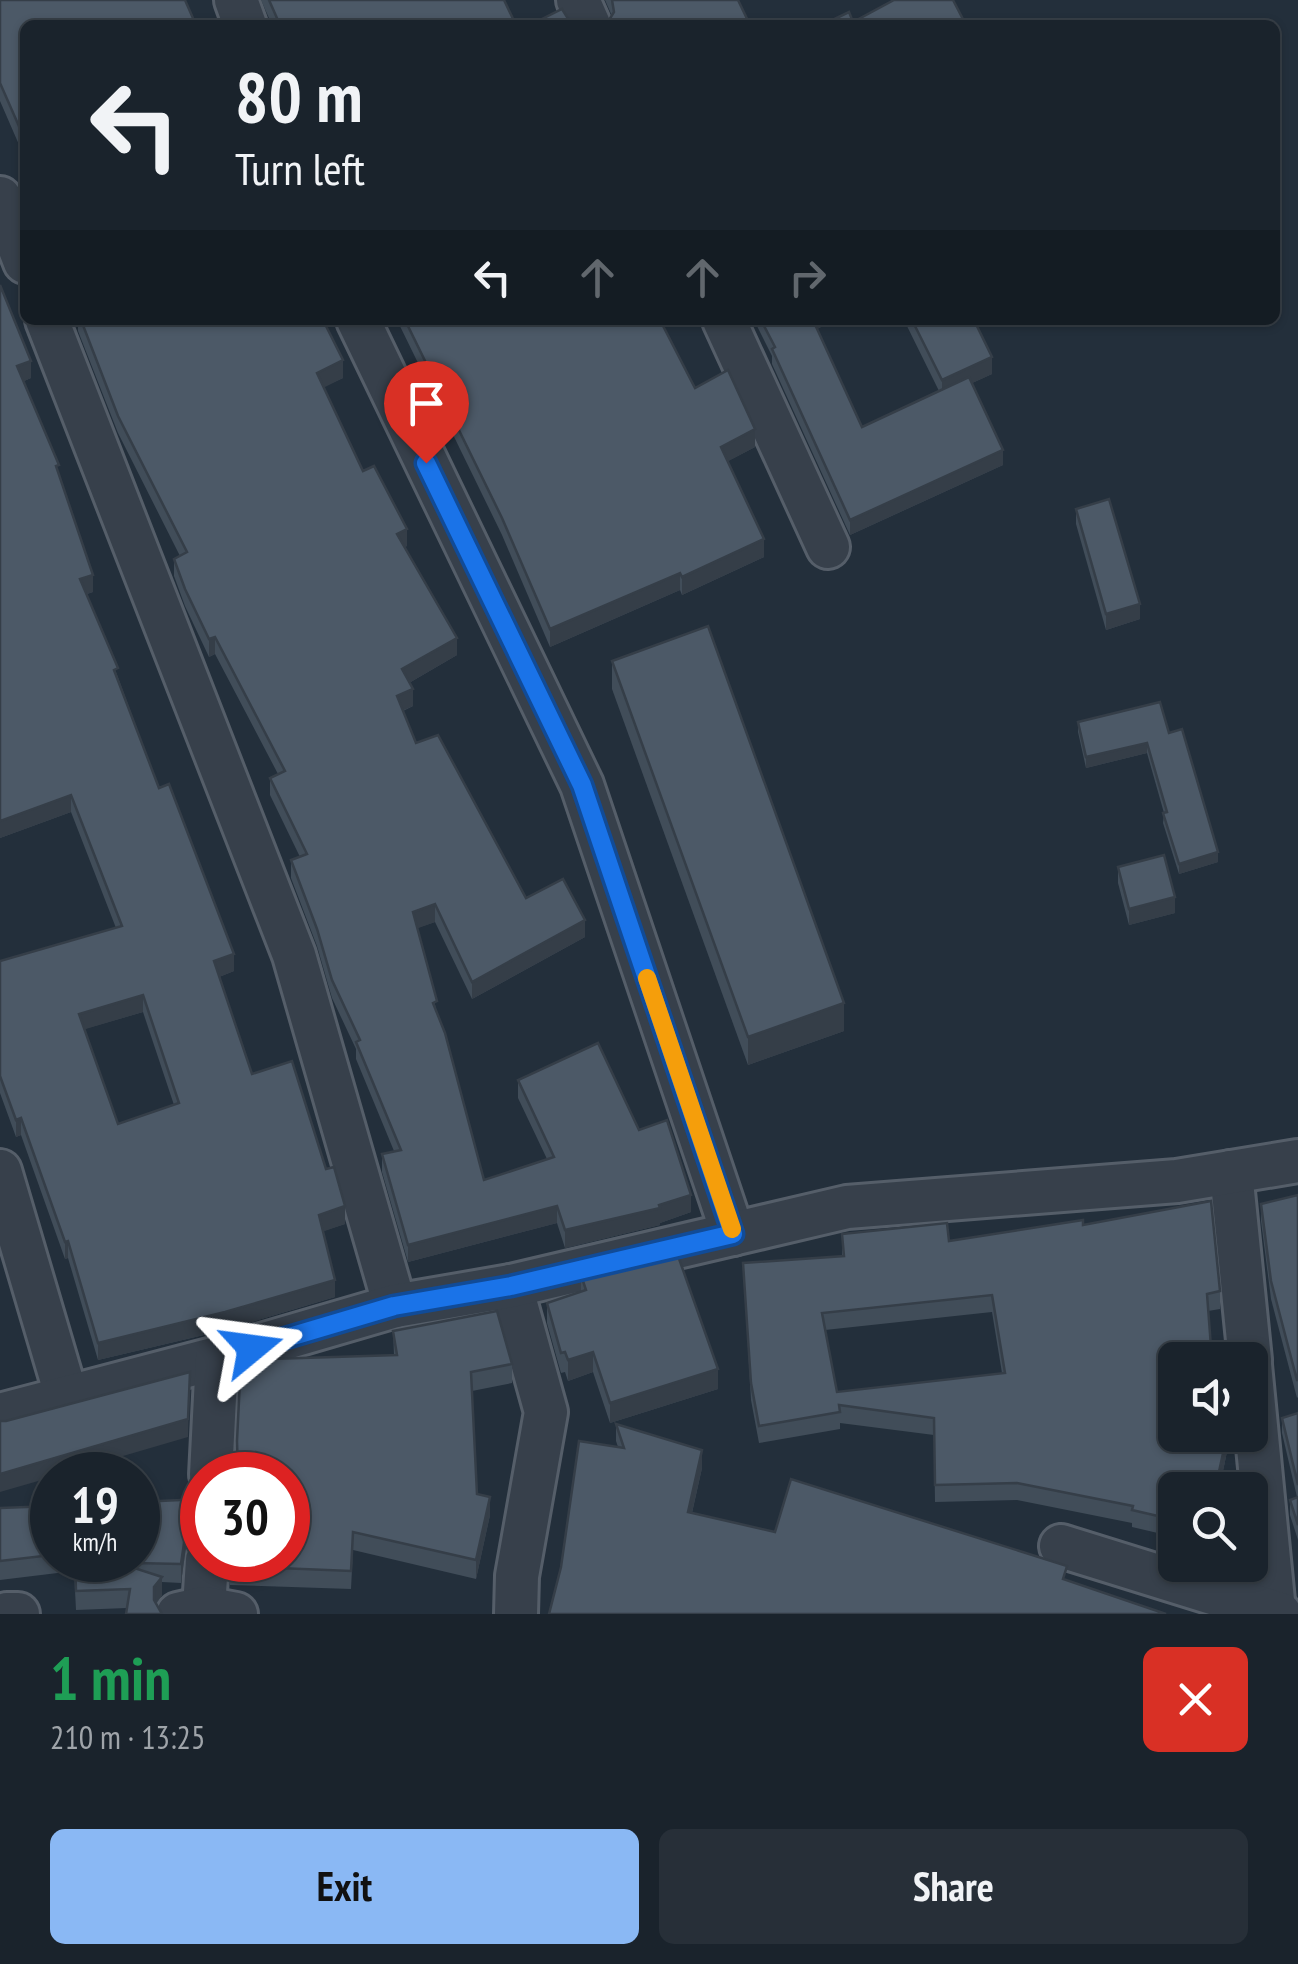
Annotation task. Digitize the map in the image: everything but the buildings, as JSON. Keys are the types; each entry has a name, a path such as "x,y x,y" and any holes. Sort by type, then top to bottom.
{"street":[{"path":"0,198 20,249"},
{"path":"50,325 294,955 394,1306"},
{"path":"360,325 582,785 733,1234"},
{"path":"726,325 828,547"},
{"path":"0,1414 217,1358 394,1306 511,1286 848,1207 1177,1182 1298,1161"},
{"path":"0,1170 66,1398"},
{"path":"1232,1172 1248,1342"},
{"path":"511,1286 546,1412 517,1576 516,1614"},
{"path":"212,1452 217,1358"},
{"path":"1061,1546 1277,1613 1260,1452"},
{"path":"206,1582 206,1612"},
{"path":"6,1614 18,1614"}],"slow traffic":[{"path":"647,978 732,1229"}],"route":[{"path":"252,1348 394,1306 511,1286 733,1234 582,785 426,463"}]}
